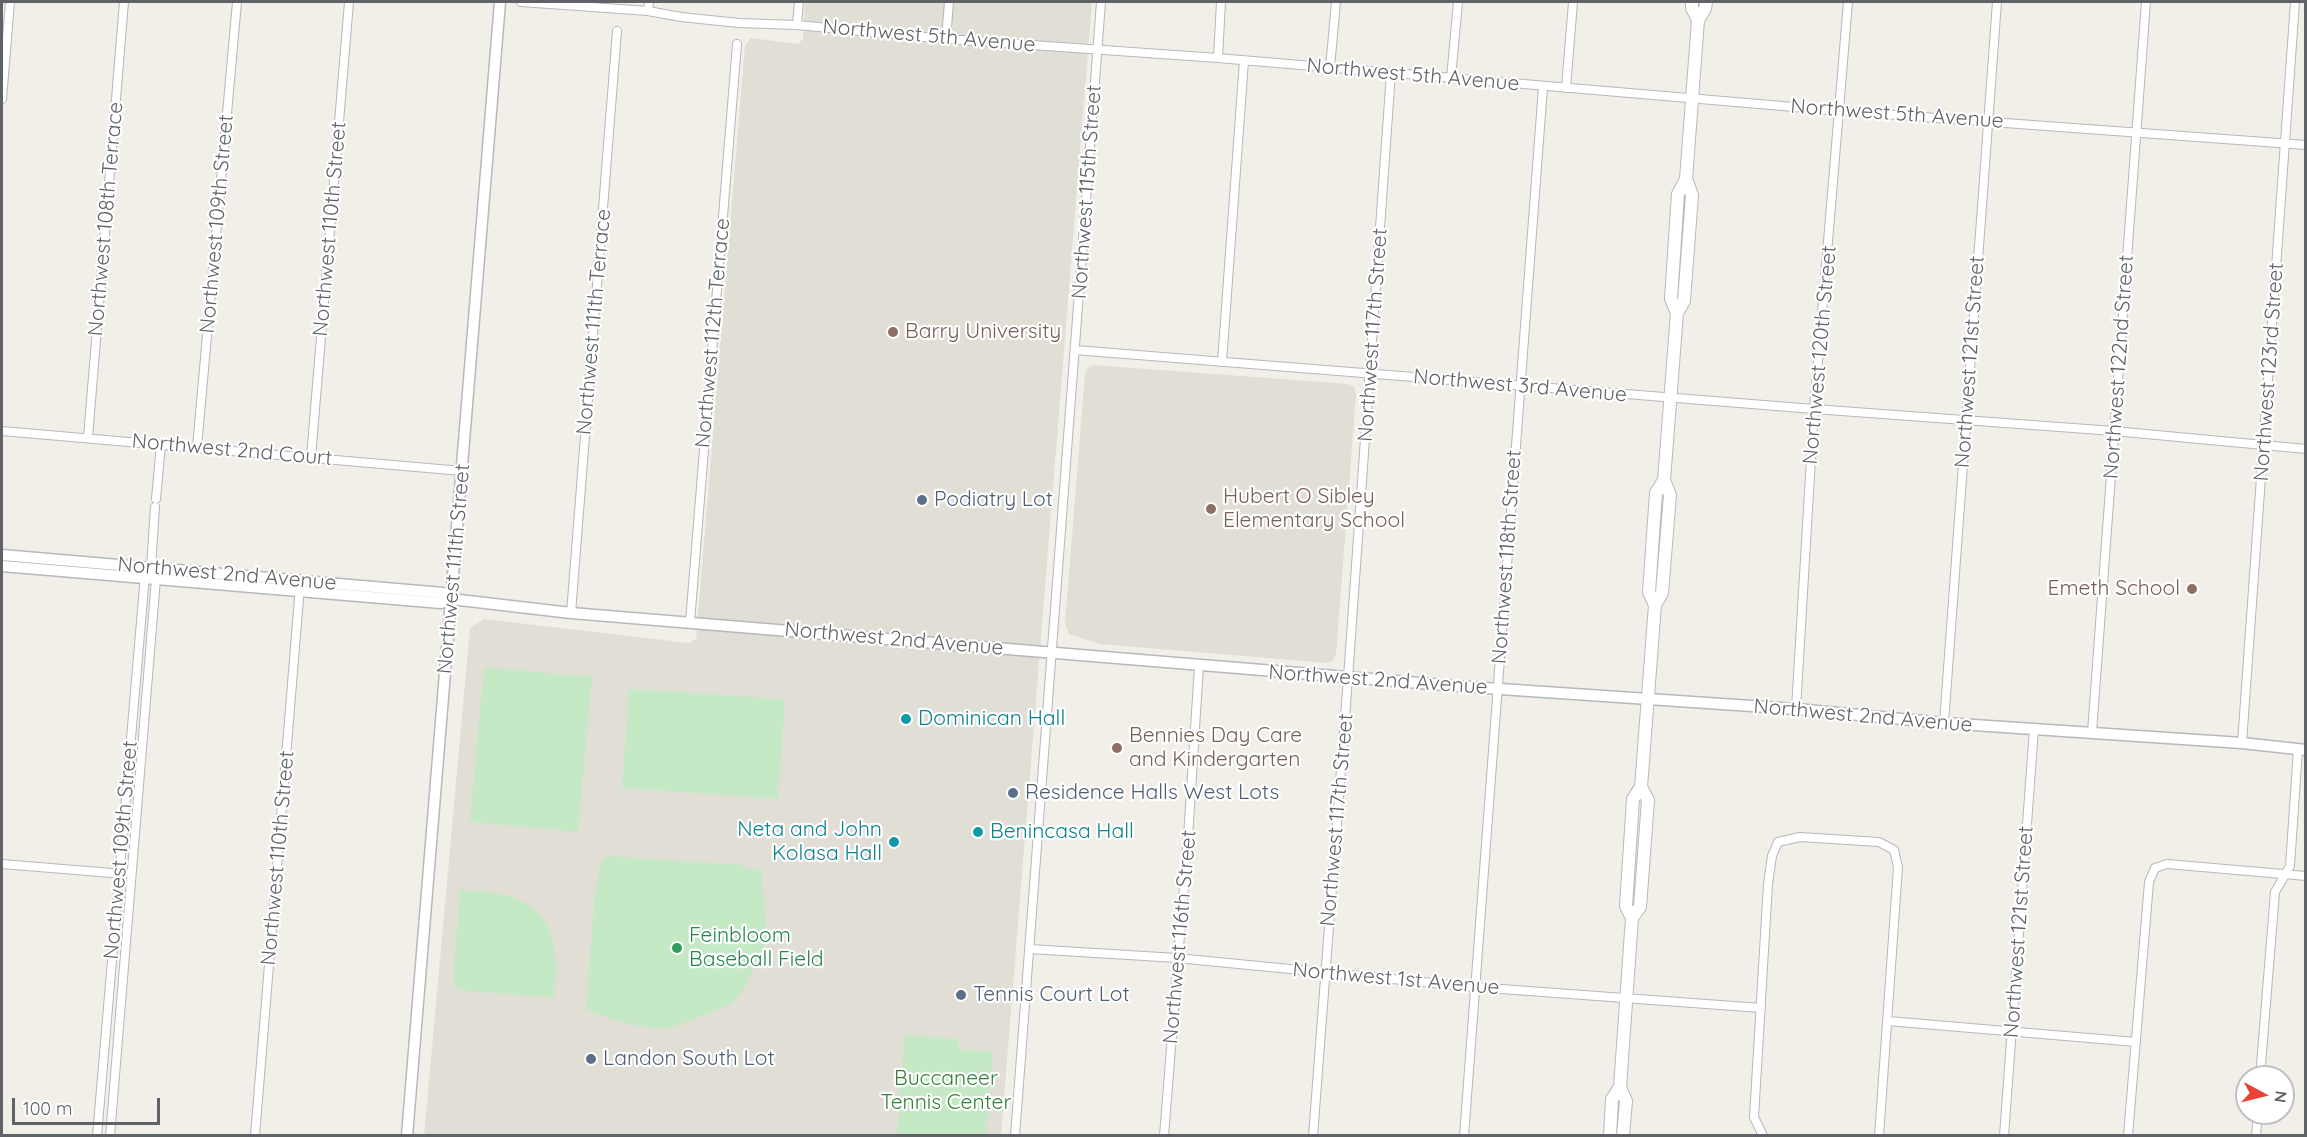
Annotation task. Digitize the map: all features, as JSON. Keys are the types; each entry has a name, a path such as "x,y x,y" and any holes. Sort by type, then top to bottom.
{"main road":[{"path":"1692,2 1692,8 1698,20"},
{"path":"1623,1136 1626,1101 1620,1088 1632,918 1640,907 1648,800 1641,787 1655,605 1662,593 1670,495 1664,480 1677,313 1671,299 1678,194 1686,179 1698,20 1705,9 1706,2"},
{"path":"1610,1136 1612,1100 1620,1088"}],"street":[{"path":"2,99 10,2"},
{"name":"Northwest 108th Terrace","path":"88,437 124,2"},
{"name":"Northwest 109th Street","path":"197,447 237,2"},
{"name":"Northwest 110th Street","path":"311,457 349,2"},
{"name":"Northwest 111th Street","path":"407,1136 500,2"},
{"name":"Northwest 5th Avenue","path":"521,2 648,11 681,17 946,39 1218,58 1841,111 2306,145"},
{"path":"648,11 649,2"},
{"path":"797,25 799,2"},
{"path":"946,39 949,2"},
{"name":"Northwest 115th Street","path":"1015,1136 1101,2"},
{"path":"1218,58 1221,2"},
{"path":"1330,68 1336,2"},
{"path":"1451,78 1458,2"},
{"path":"1566,88 1573,2"},
{"name":"Northwest 120th Street","path":"1796,709 1814,410 1841,111 1848,2"},
{"name":"Northwest 121st Street","path":"1944,723 1997,2"},
{"name":"Northwest 122nd Street","path":"2092,732 2146,2"},
{"name":"Northwest 123rd Street","path":"2242,742 2265,445 2283,144 2295,2"},
{"name":"Northwest 111th Terrace","path":"571,613 617,31"},
{"name":"Northwest 112th Terrace","path":"690,622 737,44"},
{"path":"1222,362 1244,61"},
{"name":"Northwest 117th Street","path":"1313,1136 1371,374 1391,73"},
{"name":"Northwest 118th Street","path":"1464,1136 1543,87"},
{"name":"Northwest 3rd Avenue","path":"1075,350 1814,410 2114,431 2306,449"},
{"name":"Northwest 2nd Court","path":"2,431 462,471"},
{"name":"Northwest 109th Street","path":"110,1136 156,579 151,567 161,444"},
{"name":"Northwest 2nd Avenue","path":"2,555 151,567 300,585"},
{"name":"Northwest 2nd Avenue","path":"2,566 156,579 443,593 451,599 571,613 1198,666 1796,709 1944,723 2242,742 2302,749"},
{"name":"Northwest 109th Street","path":"97,1136 144,578 151,567"},
{"name":"Northwest 110th Street","path":"255,1136 300,585"},
{"name":"Northwest 116th Street","path":"1164,1136 1189,822 1198,666"},
{"path":"135,681 147,682"},
{"name":"Northwest 121st Street","path":"2004,1136 2034,729"},
{"path":"2261,1065 2275,892 2290,866 2302,749"},
{"path":"128,771 140,772"},
{"path":"1763,1136 1754,1117 1768,884 1772,856 1778,842 1800,837 1879,842 1894,850 1898,867 1879,1136"},
{"path":"2,864 131,874"},
{"path":"2128,1136 2149,882 2155,868 2167,864 2306,876"},
{"name":"Northwest 1st Avenue","path":"1030,949 1177,958 1474,987 1761,1008"},
{"path":"110,977 123,978"},
{"path":"1888,1021 2136,1042"},
{"path":"102,1076 114,1076"}],"shaded area":[{"name":"Barry University","path":"805,2 1092,2 1001,1135 424,1136 470,628 484,619 689,643 696,639 745,45 751,38 798,44 803,39"},
{"name":"Hubert O Sibley Elementary School","path":"1093,365 1348,384 1354,387 1356,395 1336,654 1332,661 1327,663 1100,644 1069,634 1065,623 1085,374"}],"green space":[{"path":"484,667 592,677 578,832 470,822"},
{"path":"629,689 785,699 778,799 622,788"},
{"name":"Feinbloom Baseball Field","path":"610,856 744,865 748,869 761,869 766,940 748,982 738,997 729,1005 672,1028 650,1028 628,1024 586,1010 595,892 602,862"},
{"path":"460,890 509,896 527,904 540,915 549,929 555,948 554,998 458,990 453,982"},
{"name":"Buccaneer Tennis Center","path":"905,1035 959,1039 958,1049 993,1051 986,1135 897,1135"}],"place":[{"name":"Barry University","path":"893,332"},
{"name":"Podiatry Lot","path":"922,500"},
{"name":"Hubert O Sibley Elementary School","path":"1211,509"},
{"name":"Emeth School","path":"2192,589"},
{"name":"Dominican Hall","path":"906,719"},
{"name":"Bennies Day Care and Kindergarten","path":"1117,748"},
{"name":"Residence Halls West Lots","path":"1013,793"},
{"name":"Benincasa Hall","path":"978,832"},
{"name":"Neta and John Kolasa Hall","path":"894,842"},
{"name":"Feinbloom Baseball Field","path":"677,948"},
{"name":"Tennis Court Lot","path":"961,995"},
{"name":"Landon South Lot","path":"591,1059"}]}
